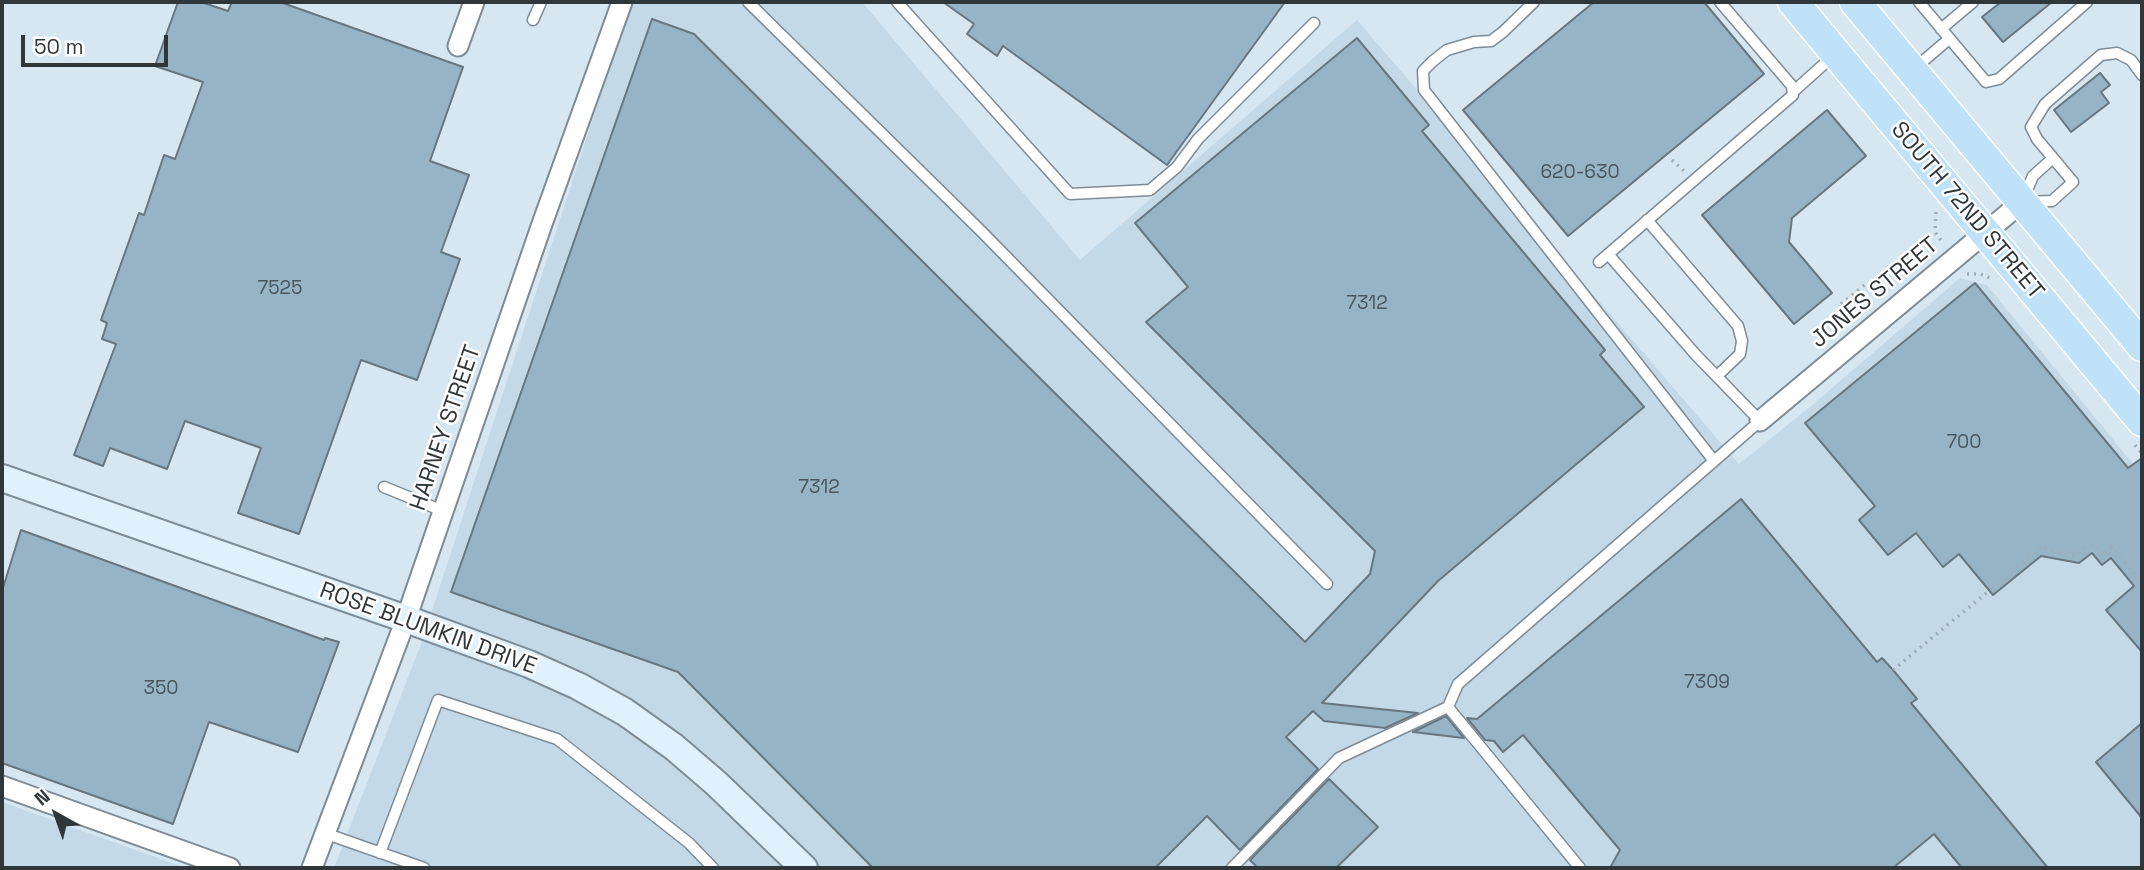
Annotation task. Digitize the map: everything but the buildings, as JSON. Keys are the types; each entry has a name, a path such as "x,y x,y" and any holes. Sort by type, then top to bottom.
{"main road":[{"name":"SOUTH 72ND STREET","path":"1793,2 2142,421"},
{"name":"SOUTH 72ND STREET","path":"1855,2 2142,346"},
{"name":"ROSE BLUMKIN DRIVE","path":"2,480 406,619 529,664 578,686 625,712 674,747 804,868"}],"street":[{"path":"458,46 474,2"},
{"name":"HARNEY STREET","path":"312,868 406,619 537,237 622,2"},
{"name":"JONES STREET","path":"1759,421 2022,202"},
{"path":"2,786 230,868"}],"lane":[{"path":"533,20 541,2"},
{"path":"748,2 992,241 1327,584"},
{"path":"897,2 1070,194 1150,190 1177,167 1198,139 1314,23"},
{"path":"1534,2 1491,41 1474,42 1447,50 1433,61 1423,71 1424,90 1714,461"},
{"path":"1720,2 1794,91"},
{"path":"1919,2 1986,82 1999,79 2087,2"},
{"path":"1941,29 1973,2"},
{"path":"1912,71 1950,39"},
{"path":"1599,262 1794,94 1794,91 1836,53"},
{"path":"2053,158 2033,176 2022,202 2052,201 2073,182 2053,158 2037,139 2031,127 2045,104 2101,55 2117,53 2131,60 2142,75"},
{"path":"1647,220 1738,326 1742,341 1741,354 1717,376"},
{"path":"1232,868 1339,758 1448,707 1458,684 1759,421 1608,254"},
{"path":"384,487 443,511"},
{"path":"380,853 438,700 557,739 689,843 713,868"},
{"path":"1448,707 1580,868"},
{"path":"327,834 424,868"}],"path":[{"path":"1672,160 1681,167"},
{"path":"1841,304 1867,283"},
{"path":"1893,670 2042,547 2073,555 2093,544 2103,555 2112,547 2142,583"}],"shaded area":[{"path":"631,2 862,2 1080,260 1357,20 1739,464 1960,278 1987,285 2142,475 2142,868 334,868 421,644"},
{"path":"2,802 186,868 2,868"}]}
